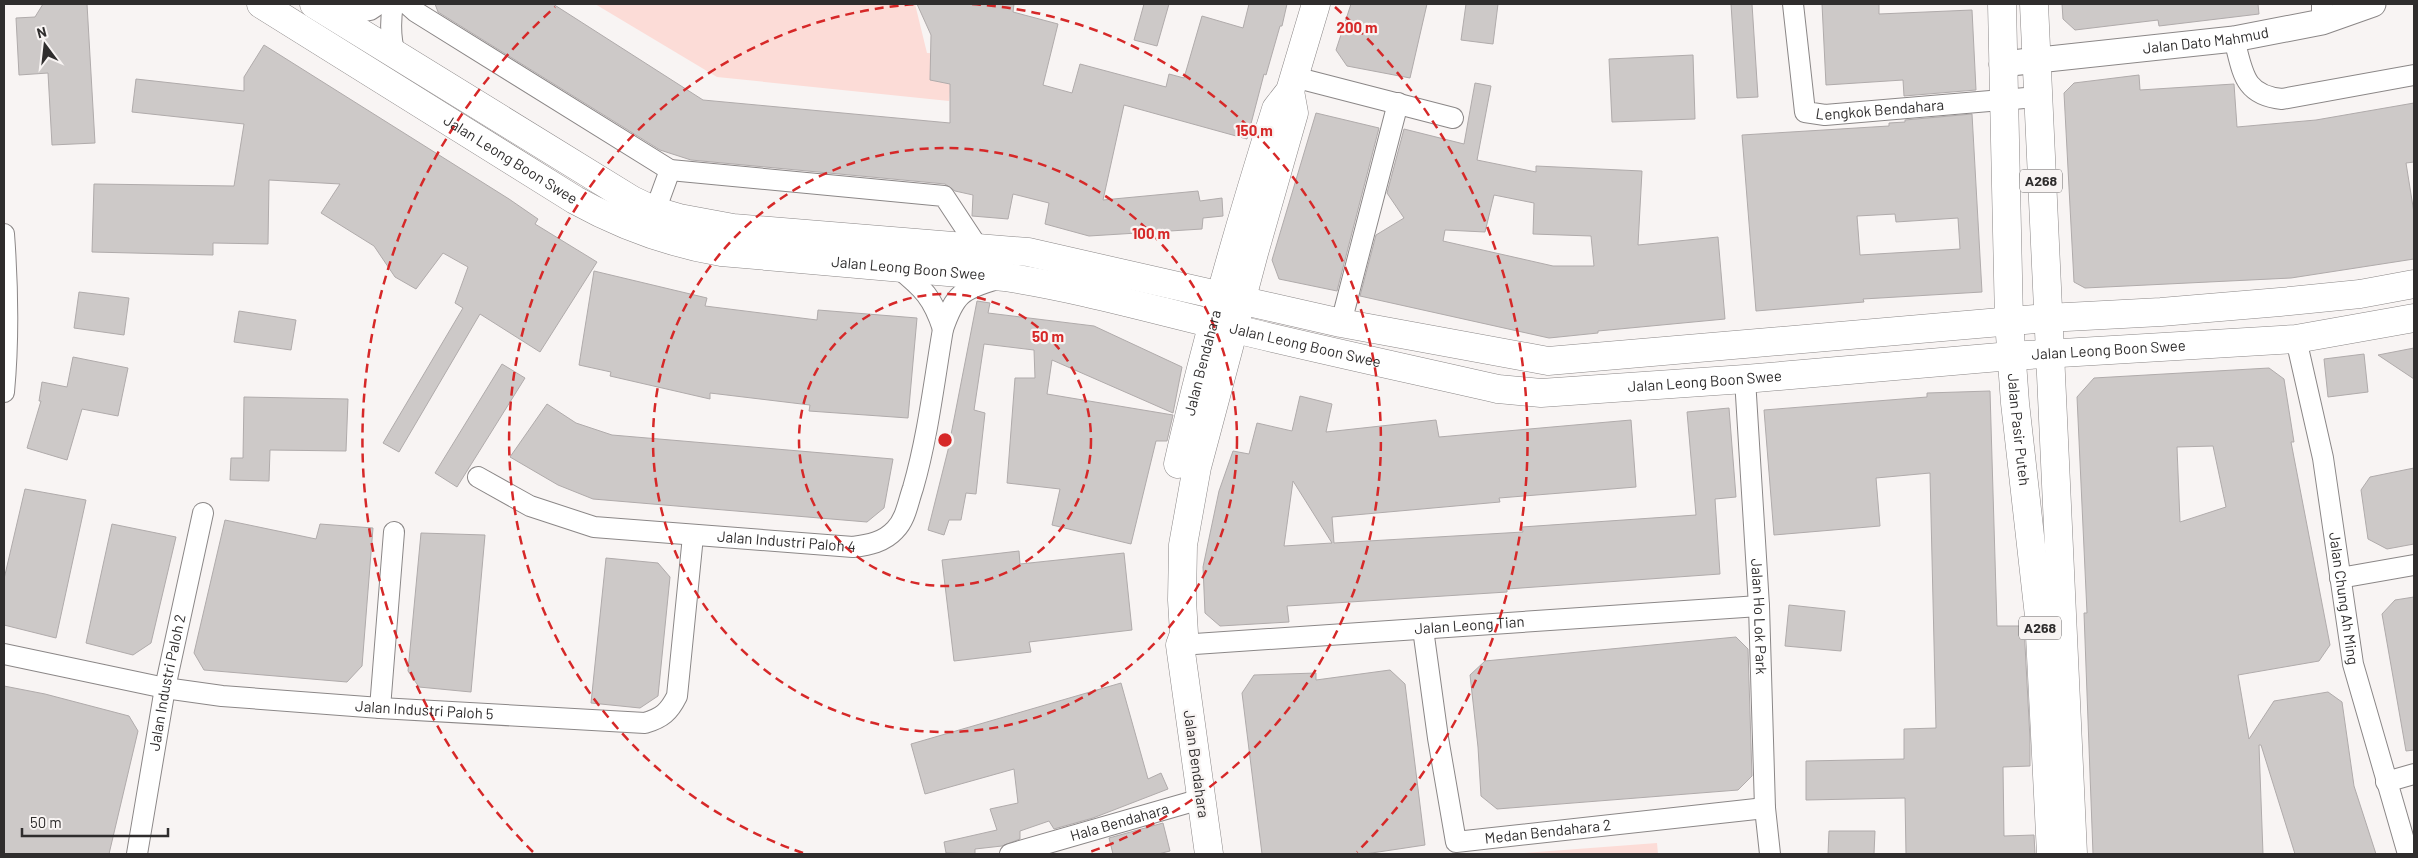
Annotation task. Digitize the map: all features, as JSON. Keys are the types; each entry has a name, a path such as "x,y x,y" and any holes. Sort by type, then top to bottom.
{"main road":[{"name":"Jalan Leong Boon Swee","path":"261,4 575,200 607,218 643,233 682,245 721,252 1005,277 1097,294 1227,313 1341,323 1548,361 2046,318 2280,302 2360,294 2414,284"},
{"name":"Jalan Bendahara","path":"1209,854 1180,645 1184,634 1182,600 1183,545 1227,313 1294,113 1292,84 1316,4"},
{"name":"Jalan Pasir Puteh","path":"2002,4 2002,64 2011,356 2039,616 2051,854"},
{"name":"Jalan Pasir Puteh","path":"2034,4 2046,318 2073,854"},
{"name":"Jalan Leong Boon Swee","path":"324,10 632,200 655,211 688,220 734,228 977,246 1028,252 1227,313 1498,389 1541,393 1745,379 2048,353 2296,339 2414,318"},
{"path":"2044,266 2056,291 2066,304 2092,315"},
{"path":"1956,326 1984,312 1996,296 2008,267"},
{"path":"2051,406 2063,379 2078,363 2104,350"},
{"path":"1965,360 1989,370 2015,403"}],"street":[{"path":"324,10 361,12 379,4"},
{"path":"393,4 390,38 395,55"},
{"name":"Jalan Leong Boon Swee","path":"407,4 416,12 670,170 944,196 977,246"},
{"name":"Lengkok Bendahara","path":"1794,4 1805,112 1825,114 2003,100"},
{"name":"Jalan Dato Mahmud","path":"2002,64 2234,39 2322,13 2373,4"},
{"path":"2234,39 2244,74 2252,88 2264,97 2282,100 2414,76"},
{"path":"1292,84 1398,103 1453,118"},
{"path":"2003,100 2037,97"},
{"path":"1341,323 1398,103"},
{"path":"655,211 670,170"},
{"path":"4,234 8,304 8,346 4,392"},
{"name":"Jalan Industri Paloh 4","path":"898,268 928,294 936,307 943,329"},
{"name":"Jalan Industri Paloh 4","path":"478,477 530,506 582,524 693,536 853,547 869,545 884,540 895,530 904,516 921,460 943,329 955,299 978,285 1005,277"},
{"name":"Jalan Chung Ah Ming","path":"2296,339 2323,458 2354,664 2408,854"},
{"name":"Jalan Ho Lok Park","path":"1745,379 1759,606 1765,808 1770,854"},
{"name":"Jalan Industri Paloh 2","path":"137,854 165,688 203,513"},
{"path":"380,708 394,532"},
{"name":"Jalan Industri Paloh 5","path":"4,654 165,688 222,696 627,724 645,723 658,719 670,710 677,696 693,536"},
{"path":"2340,578 2414,565"},
{"name":"Jalan Leong Tian","path":"1180,645 1759,606"},
{"name":"Medan Bendahara 2","path":"1423,629 1438,738 1456,842 1765,808"},
{"path":"2386,782 2414,774"},
{"name":"Hala Bendahara","path":"1010,854 1201,799"}],"shaded area":[{"path":"595,4 915,4 927,53 954,54 949,101 717,77"},
{"path":"1657,843 1658,854 1512,854"}],"building":[{"path":"43,4 87,4 95,143 52,145 48,73 19,75 16,18 35,17"},
{"path":"435,4 553,4 703,100 950,123 950,84 930,80 931,35 917,4 1014,4 1013,12 1058,24 1043,85 1072,93 1080,64 1166,87 1169,74 1184,78 1202,16 1243,28 1249,4 1287,4 1266,75 1264,74 1247,139 1124,105 1103,200 1198,191 1200,201 1222,198 1223,216 1203,218 1202,229 1089,236 1045,224 1049,203 1013,194 1008,219 972,216 973,195 955,191 945,184 691,160 660,150 438,12"},
{"path":"1144,4 1169,4 1157,46 1134,40"},
{"path":"1351,4 1427,4 1410,78 1347,66 1336,50"},
{"path":"1466,4 1498,4 1493,44 1461,40"},
{"path":"1731,4 1752,4 1758,97 1737,98"},
{"path":"1822,4 1879,4 1879,14 1972,10 1976,90 1904,96 1903,80 1826,85"},
{"path":"2062,4 2258,4 2259,14 2159,26 2158,20 2075,30 2063,19"},
{"path":"264,45 509,199 538,219 535,224 597,262 540,352 480,314 399,452 383,443 463,308 455,303 468,267 443,253 416,289 395,277 374,246 321,213 340,184 269,180 268,244 213,243 213,255 92,252 94,184 234,186 244,124 132,112 136,79 244,91 244,77"},
{"path":"1693,55 1695,119 1612,122 1609,59"},
{"path":"2139,75 2140,90 2234,84 2237,127 2316,120 2414,103 2414,162 2406,163 2414,213 2414,259 2291,278 2085,288 2074,282 2064,93 2074,83"},
{"path":"1475,83 1491,86 1477,160 1536,172 1536,166 1642,171 1638,245 1718,237 1725,319 1598,331 1598,333 1549,338 1360,296 1376,235 1404,218 1387,193 1404,129 1464,144","holes":["1494,195 1534,203 1533,234 1591,236 1594,266 1553,266 1443,241 1445,230 1485,232"]},
{"path":"1316,113 1379,128 1337,291 1279,279 1272,260"},
{"path":"1972,114 1982,292 1863,299 1864,302 1756,311 1742,135 1889,126 1889,123 1905,122 1905,120","holes":["1895,214 1896,222 1958,218 1960,249 1860,255 1857,216"]},
{"path":"594,271 707,298 705,306 817,320 818,310 917,318 908,418 809,411 810,405 710,393 710,399 610,376 611,372 579,365"},
{"path":"79,292 129,298 124,335 74,328"},
{"path":"977,301 990,303 988,313 1094,326 1182,367 1173,413 1052,360 1047,394 1173,415 1167,441 1156,441 1131,544 1052,525 1060,489 1007,483 1015,378 1035,378 1034,350 984,344 974,410 985,413 976,494 966,493 961,520 949,520 944,535 928,530 948,450"},
{"path":"239,311 296,320 291,350 234,342"},
{"path":"2414,348 2414,379 2378,355"},
{"path":"2364,354 2368,392 2328,397 2324,359"},
{"path":"73,357 128,368 118,416 82,409 67,460 27,448 41,401 39,401 42,382 67,387"},
{"path":"502,364 525,378 457,487 435,473"},
{"path":"2269,368 2284,379 2294,442 2291,442 2330,645 2319,661 2238,675 2249,739 2274,701 2328,692 2342,702 2354,786 2376,854 2295,854 2261,745 2259,745 2263,854 2093,854 2084,613 2087,613 2077,397 2094,378","holes":["2213,446 2226,507 2180,522 2177,447"]},
{"path":"1990,391 1997,626 2024,626 2030,739 2030,766 2003,767 2004,836 2034,835 2035,854 1906,854 1905,798 1806,800 1806,761 1904,759 1904,729 1936,728 1930,473 1876,478 1880,526 1774,535 1764,410 1927,397 1927,393"},
{"path":"1300,396 1332,404 1326,432 1436,420 1439,437 1631,420 1636,487 1499,498 1500,502 1332,517 1334,543 1523,532 1522,527 1696,515 1687,412 1729,408 1736,497 1715,499 1720,574 1507,589 1507,592 1287,606 1289,622 1220,626 1205,613 1203,567 1219,491 1233,451 1249,454 1257,423 1292,431","holes":["1293,481 1332,543 1284,546"]},
{"path":"244,397 348,399 346,451 270,450 269,481 230,480 231,458 243,458"},
{"path":"547,404 576,423 612,435 893,459 884,508 867,522 593,499 558,485 510,457"},
{"path":"2414,468 2414,544 2387,549 2368,539 2361,490 2370,477"},
{"path":"25,489 86,500 56,638 4,625 4,579"},
{"path":"225,520 316,539 320,524 373,528 362,666 347,682 204,670 194,653"},
{"path":"112,524 176,537 151,643 133,655 86,643"},
{"path":"421,533 485,535 471,692 419,687 408,671"},
{"path":"1019,551 1020,564 1124,553 1132,630 1029,642 1031,652 954,661 942,560"},
{"path":"606,558 658,563 670,577 658,696 640,708 591,703"},
{"path":"2414,597 2414,750 2406,751 2382,614 2395,600"},
{"path":"1789,605 1845,611 1841,651 1785,646"},
{"path":"1736,637 1748,649 1752,776 1738,790 1497,809 1481,796 1470,675 1485,661"},
{"path":"1390,670 1405,684 1425,845 1365,854 1262,854 1242,693 1254,675 1316,673 1316,680"},
{"path":"1121,683 1148,779 1161,773 1168,789 1093,818 1054,829 1049,821 1020,831 1020,839 1002,846 975,849 975,854 946,853 944,842 997,830 990,809 1018,803 1014,769 925,794 911,744"},
{"path":"4,686 45,694 129,716 138,731 109,854 4,854"},
{"path":"1163,823 1170,851 1158,854 1113,854 1109,838"},
{"path":"1829,831 1875,831 1874,854 1828,854"}]}
